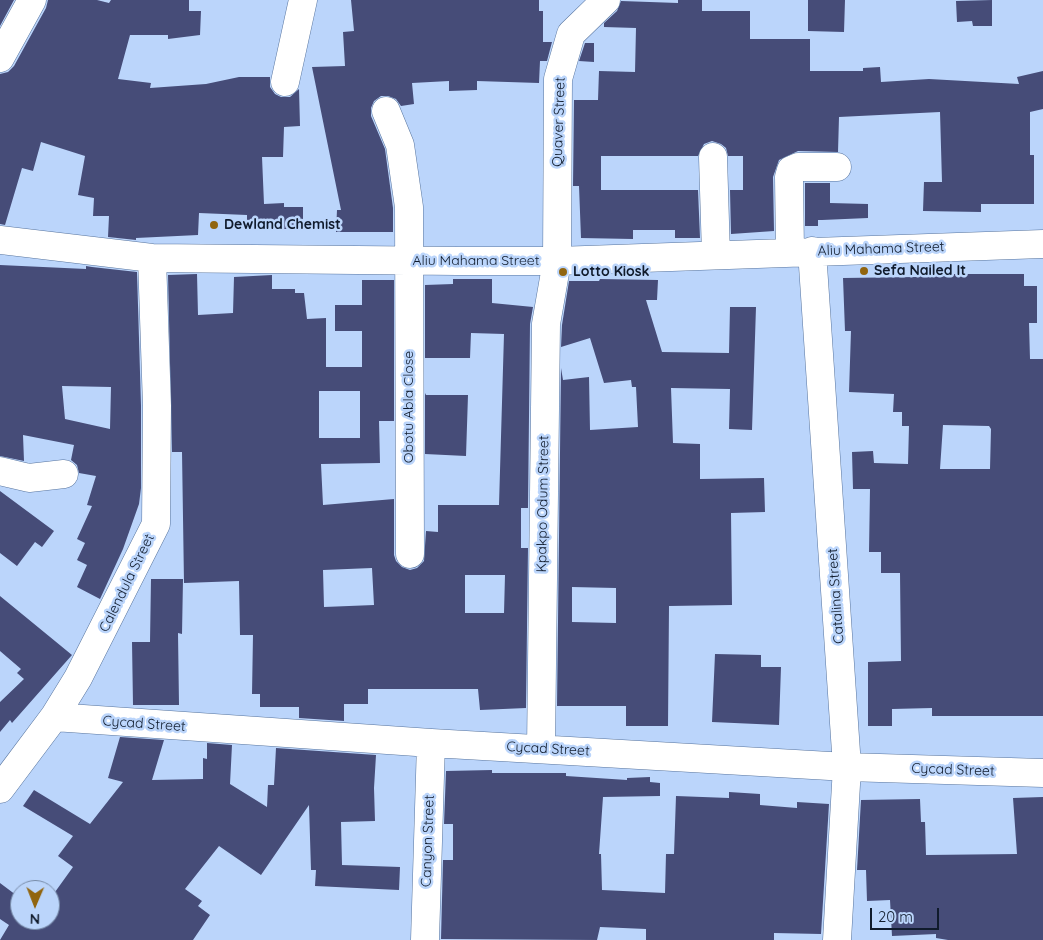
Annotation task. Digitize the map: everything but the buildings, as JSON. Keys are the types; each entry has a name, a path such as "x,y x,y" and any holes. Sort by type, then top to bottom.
{"street":[{"path":"0,58 32,0"},
{"path":"285,82 303,0"},
{"name":"Quaver Street","path":"557,260 558,79 571,34 606,0"},
{"name":"Obotu Abla Close","path":"386,111 400,145 409,207 410,554"},
{"path":"713,157 716,254"},
{"name":"Catalina Street","path":"837,167 791,170 788,177 801,252 847,766 837,940"},
{"name":"Aliu Mahama Street","path":"0,240 152,258 408,261 557,260 1043,244"},
{"name":"Calendula Street","path":"0,789 54,718 83,670 156,524 157,406 152,258"},
{"name":"Kpakpo Odum Street","path":"541,749 546,324 557,260"},
{"path":"0,471 29,478 64,474"},
{"name":"Cycad Street","path":"54,718 431,743 847,766 1043,773"},
{"name":"Canyon Street","path":"425,940 431,743"}],"place":[{"name":"Dewland Chemist","path":"214,225"},
{"name":"Sefa Nailed It","path":"864,271"},
{"name":"Lotto Kiosk","path":"563,272"}]}
